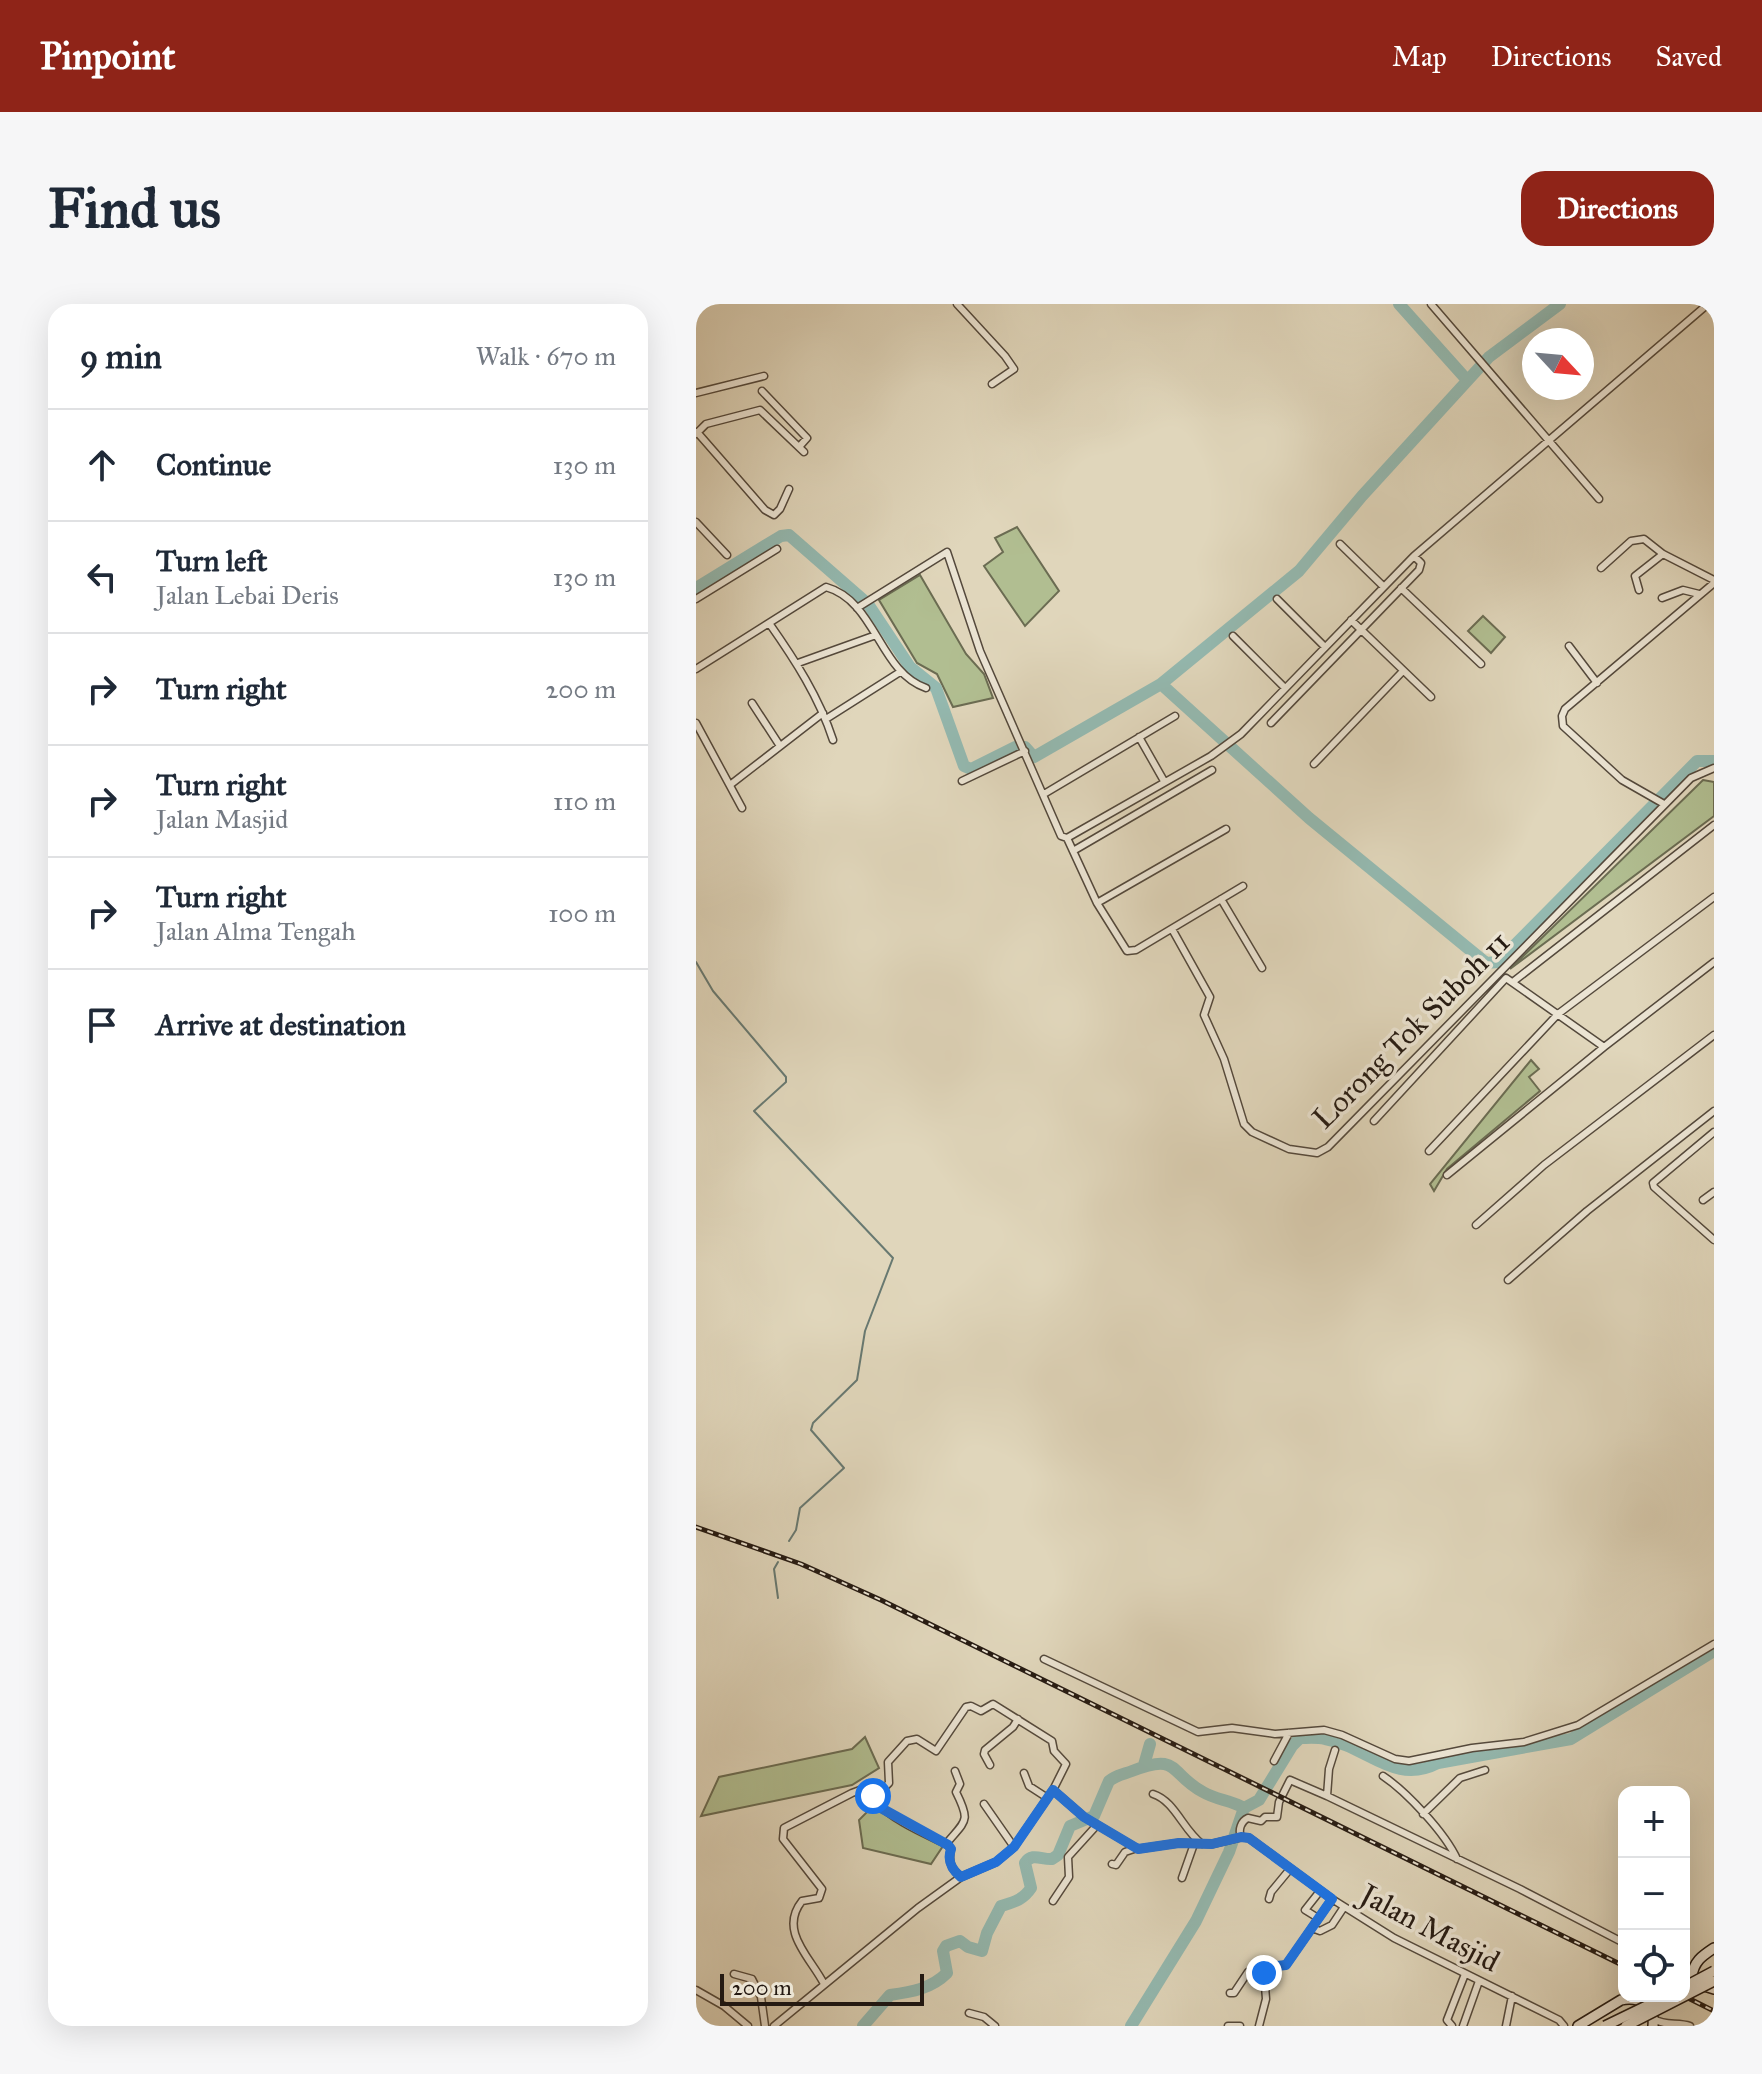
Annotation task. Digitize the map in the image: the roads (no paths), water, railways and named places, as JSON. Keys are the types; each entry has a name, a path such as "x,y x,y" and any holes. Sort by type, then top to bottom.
{"main road":[{"path":"1690,1972 1699,1959 1714,1948"},
{"path":"1690,1989 1714,1971"},
{"path":"1690,1977 1701,1985 1714,1989"},
{"path":"1690,1990 1714,1981"},
{"path":"1578,2026 1629,1998 1644,2002 1651,2010 1654,2023"},
{"path":"1605,2026 1655,2002"},
{"path":"1626,2026 1668,2002"}],"street":[{"path":"957,304 1014,369 992,384"},
{"path":"1431,304 1599,499"},
{"path":"1064,837 1211,756 1241,734 1414,556 1708,304"},
{"path":"696,393 764,376"},
{"path":"762,391 807,438 802,450 760,410 706,424 697,433 765,510 774,515 789,489"},
{"path":"696,522 727,555"},
{"path":"1601,568 1631,541 1644,539 1663,554 1714,581 1565,709 1562,716 1563,726 1622,780 1660,802"},
{"path":"1340,544 1383,586"},
{"path":"696,599 777,549"},
{"path":"860,606 947,552 980,651 1044,794 1097,903 1127,951 1136,950 1243,886"},
{"path":"1639,590 1635,576 1663,554"},
{"path":"1271,723 1422,566 1414,556"},
{"path":"696,669 826,587 860,606 900,672 908,681 926,688"},
{"path":"1401,588 1481,664"},
{"path":"1662,598 1683,590 1699,594"},
{"path":"1277,599 1325,647"},
{"path":"1351,620 1431,697"},
{"path":"769,623 798,663 833,740"},
{"path":"798,663 876,635"},
{"path":"1233,636 1285,688"},
{"path":"1569,646 1597,683"},
{"path":"1314,764 1403,671"},
{"path":"730,785 824,716 900,672"},
{"path":"752,703 780,746"},
{"path":"1044,794 1175,716"},
{"path":"696,723 742,808"},
{"path":"1139,737 1164,781"},
{"path":"962,781 1024,748"},
{"name":"Lorong Tok Suboh 11","path":"1172,929 1210,997 1204,1015 1224,1059 1244,1124 1252,1132 1289,1149 1317,1153 1328,1147 1660,802 1691,778 1714,768"},
{"path":"1073,851 1212,770"},
{"path":"1514,981 1714,825"},
{"path":"1097,903 1226,829"},
{"path":"1429,1151 1558,1014 1714,897"},
{"path":"1221,899 1262,968"},
{"path":"1447,1175 1714,962"},
{"path":"1374,1121 1506,978 1604,1047"},
{"path":"1476,1225 1544,1165 1714,1035"},
{"path":"1508,1280 1587,1211 1714,1111"},
{"path":"1714,1132 1654,1179 1654,1187 1714,1240"},
{"path":"1703,1200 1714,1192"},
{"path":"1044,1659 1198,1732 1232,1728 1275,1734 1324,1730 1402,1761 1524,1742 1578,1725 1714,1644"},
{"path":"774,2026 918,1908 961,1877 996,1862 1014,1847 1053,1790 1066,1764 1054,1751 1052,1741 1018,1719 993,1704 981,1711 971,1706 966,1707 936,1751 917,1739 907,1741 888,1762 889,1783 873,1796"},
{"path":"990,1765 985,1750 1013,1727 1018,1719"},
{"path":"1274,1761 1289,1733"},
{"path":"1327,1796 1329,1769 1335,1750"},
{"path":"1423,1814 1460,1778 1485,1770"},
{"path":"946,1844 965,1824 966,1811 956,1792 960,1784 955,1771"},
{"path":"1024,1773 1029,1786 1046,1797"},
{"path":"1383,1776 1423,1814 1451,1846 1457,1860"},
{"path":"1112,1864 1120,1862 1130,1849 1225,1842 1240,1838 1246,1818 1261,1821 1265,1817 1277,1817 1279,1802 1290,1780 1520,1889 1618,1940"},
{"path":"824,1984 799,1946 793,1924 793,1917 802,1901 819,1898 822,1889 783,1839 784,1828 860,1790 873,1796 881,1808 946,1844 951,1849 948,1859 951,1866 961,1877"},
{"path":"1053,1790 1084,1817 1138,1849"},
{"path":"1153,1794 1165,1799 1198,1844"},
{"path":"984,1804 1014,1847"},
{"path":"1053,1901 1069,1877 1068,1857 1096,1825"},
{"name":"Jalan Masjid","path":"1240,1838 1249,1838 1320,1891 1403,1943 1559,2020 1564,2026"},
{"path":"1182,1878 1198,1844"},
{"path":"1269,1899 1273,1888 1290,1869"},
{"path":"1318,1918 1305,1910 1320,1891"},
{"path":"1259,2026 1266,1999 1265,1976 1268,1967 1286,1965 1332,1899"},
{"path":"1312,1928 1320,1931 1330,1927 1344,1907"},
{"path":"1230,1993 1238,1989 1248,1972 1258,1970 1265,1976"},
{"path":"734,1974 752,1979 761,1997 765,2026"},
{"path":"1452,2026 1447,2020 1465,1974"},
{"path":"1463,2026 1479,1981"},
{"path":"696,1990 724,2006 748,2026"},
{"path":"1506,2026 1512,1996"},
{"path":"969,2013 984,2017 995,2026"},
{"path":"1654,2023 1690,2026"},
{"path":"1228,2026 1240,2026"}],"waterway":[{"path":"1399,304 1467,380"},
{"path":"696,588 781,536 789,535 868,604 910,667 936,688 964,766 971,769 1015,747 1025,747 1034,757 1161,684 1299,571 1362,496 1489,357 1560,304"},
{"path":"1161,684 1309,818 1486,963 1498,962 1697,761 1714,761"},
{"path":"696,962 713,991 786,1077 786,1082 754,1111 893,1258 865,1331 857,1380 813,1423 811,1430 844,1468 800,1508 796,1530 789,1541"},
{"path":"778,1562 774,1569 778,1598"},
{"path":"863,2026 890,1995 927,1986 947,1973 943,1951 946,1946 960,1941 982,1951 1001,1906 1021,1898 1031,1888 1025,1863 1031,1858 1052,1859 1058,1855 1070,1826 1094,1816 1109,1781 1117,1776 1147,1766 1167,1765 1203,1792 1244,1808 1259,1800 1300,1738 1322,1738 1340,1743 1381,1762 1408,1770 1571,1739 1714,1651"},
{"path":"1144,1765 1150,1744"},
{"path":"1131,2026 1196,1921 1229,1852 1244,1808"}],"railway":[{"path":"696,1527 801,1564 881,1600 1618,1963"},
{"path":"1690,1999 1714,2011"}]}
